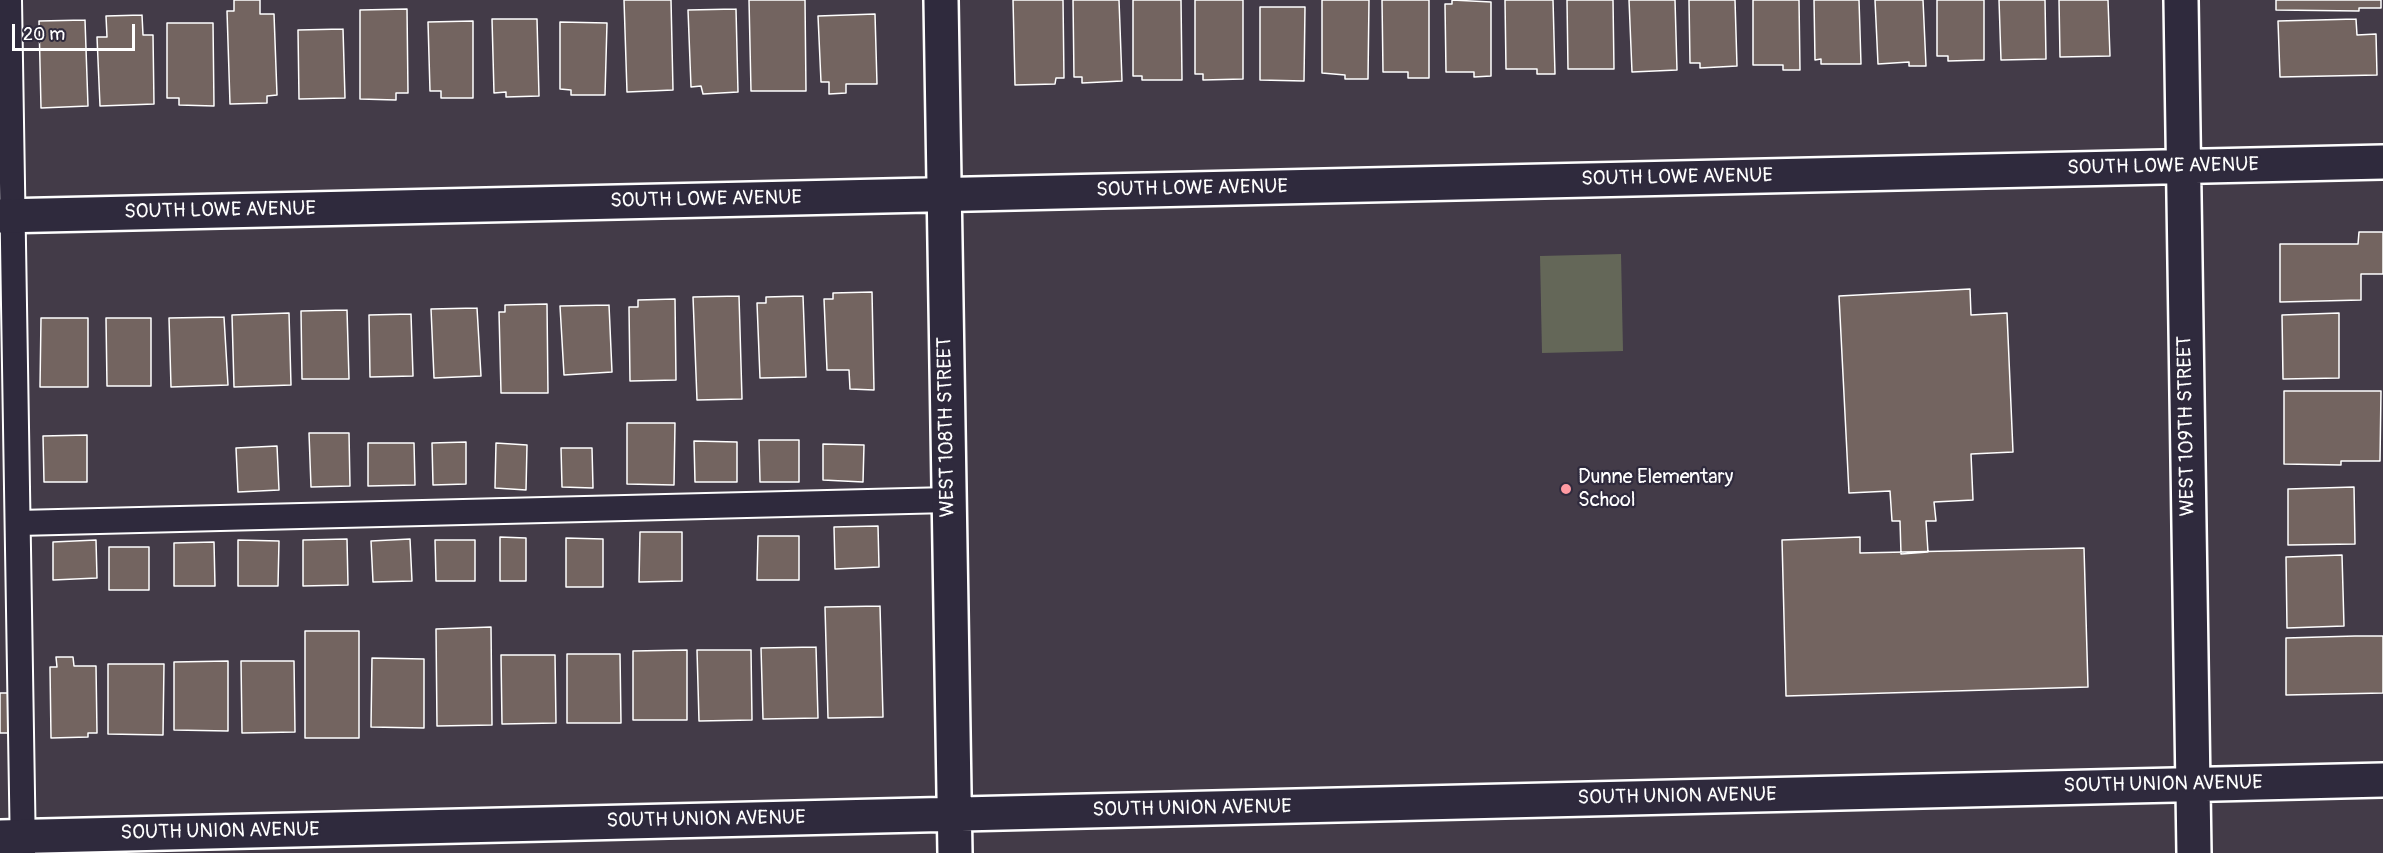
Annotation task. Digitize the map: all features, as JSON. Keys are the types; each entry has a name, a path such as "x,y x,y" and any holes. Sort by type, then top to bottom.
{"street":[{"name":"WEST 108TH STREET","path":"941,0 954,853"},
{"name":"WEST 109TH STREET","path":"2181,0 2194,853"},
{"name":"SOUTH LOWE AVENUE","path":"6,216 2383,162"},
{"name":"SOUTH UNION AVENUE","path":"16,842 954,814 2383,780"}],"lane":[{"path":"9,0 6,216 18,523 16,842"},
{"path":"18,523 949,500"}],"green space":[{"path":"1621,254 1623,351 1542,353 1540,256"}],"building":[{"path":"234,0 260,0 260,14 274,14 277,95 267,96 267,103 230,104 227,11 234,11"},
{"path":"624,0 671,0 673,90 627,92"},
{"path":"749,0 805,0 806,91 751,91"},
{"path":"1013,0 1063,0 1064,78 1056,78 1055,84 1015,85"},
{"path":"1073,0 1119,0 1122,81 1082,83 1082,77 1074,77"},
{"path":"1133,0 1181,0 1182,80 1142,80 1142,76 1133,76"},
{"path":"1195,0 1243,0 1243,79 1203,80 1203,74 1195,74"},
{"path":"1322,0 1369,0 1368,79 1345,79 1345,75 1322,73"},
{"path":"1382,0 1429,0 1429,78 1408,78 1408,72 1383,72"},
{"path":"1452,0 1491,2 1491,76 1474,77 1474,72 1446,72 1445,4 1452,4"},
{"path":"1505,0 1553,0 1555,74 1537,74 1537,69 1506,69"},
{"path":"1567,0 1613,0 1614,69 1568,69"},
{"path":"1629,0 1675,0 1677,70 1632,72"},
{"path":"1689,0 1735,0 1737,66 1700,68 1700,63 1690,63"},
{"path":"1753,0 1799,0 1800,70 1783,70 1783,65 1753,65"},
{"path":"1814,0 1859,0 1861,64 1821,64 1821,59 1815,60"},
{"path":"1875,0 1923,0 1926,66 1909,66 1909,62 1878,64"},
{"path":"1937,0 1984,0 1984,60 1948,61 1948,56 1937,56"},
{"path":"1999,0 2045,0 2046,59 2001,60"},
{"path":"2059,0 2108,0 2110,56 2060,57"},
{"path":"2276,0 2381,0 2381,8 2359,8 2359,11 2276,10"},
{"path":"1260,7 1305,7 1304,81 1260,80"},
{"path":"407,9 408,93 396,93 396,100 360,99 360,10"},
{"path":"736,9 738,92 703,94 701,86 691,87 688,10"},
{"path":"875,14 877,84 846,84 846,93 829,94 829,82 821,82 818,16"},
{"path":"142,15 143,35 153,35 154,104 100,106 97,37 107,37 106,16"},
{"path":"492,19 537,19 539,96 506,97 506,92 494,93"},
{"path":"2356,19 2357,35 2376,34 2377,75 2280,77 2278,21"},
{"path":"85,20 88,106 41,108 39,21"},
{"path":"473,21 473,98 441,98 441,91 430,91 428,22"},
{"path":"560,22 607,23 605,95 571,95 571,90 560,89"},
{"path":"167,23 213,23 214,106 179,105 179,98 167,98"},
{"path":"343,29 345,98 299,99 298,30"},
{"path":"2359,232 2383,232 2383,274 2361,274 2361,300 2280,302 2280,244 2358,244"},
{"path":"1970,289 1971,315 2007,313 2013,452 1971,454 1973,500 1934,502 1936,521 1926,521 1928,552 1901,554 1900,521 1892,521 1890,491 1849,493 1839,296"},
{"path":"872,292 874,390 850,389 849,370 827,370 824,299 833,299 833,293"},
{"path":"739,296 742,399 697,400 693,297"},
{"path":"803,296 806,377 760,378 757,303 766,303 766,297"},
{"path":"675,299 676,380 630,381 629,307 638,307 638,300"},
{"path":"547,304 548,393 501,393 499,312 505,312 505,305"},
{"path":"609,305 612,372 564,375 560,306"},
{"path":"477,308 481,376 434,378 431,309"},
{"path":"347,310 349,379 302,379 301,311"},
{"path":"289,313 291,385 234,387 232,315"},
{"path":"2339,313 2339,378 2283,379 2282,315"},
{"path":"411,314 413,376 370,377 369,315"},
{"path":"224,317 228,385 171,387 169,318"},
{"path":"41,318 88,318 88,387 40,387"},
{"path":"106,318 151,318 151,386 107,386"},
{"path":"2284,391 2381,391 2380,461 2341,461 2341,465 2284,464"},
{"path":"627,423 675,423 674,485 627,484"},
{"path":"309,433 349,433 350,486 311,487"},
{"path":"87,435 87,482 44,482 43,436"},
{"path":"759,440 799,440 799,482 760,482"},
{"path":"694,441 737,442 737,482 695,482"},
{"path":"466,442 466,484 433,485 432,443"},
{"path":"368,443 414,443 415,485 368,486"},
{"path":"496,443 527,445 526,490 495,488"},
{"path":"823,444 864,445 863,482 823,480"},
{"path":"277,446 279,490 238,492 236,448"},
{"path":"561,448 592,448 593,488 562,487"},
{"path":"2354,487 2355,544 2288,545 2288,489"},
{"path":"878,526 879,567 835,569 834,527"},
{"path":"640,532 682,532 682,581 639,582"},
{"path":"758,536 799,536 799,580 757,580"},
{"path":"500,537 526,538 526,581 500,581"},
{"path":"1860,537 1860,553 2084,548 2088,687 1786,696 1782,540"},
{"path":"566,538 603,539 603,587 566,587"},
{"path":"347,539 348,585 303,586 303,540"},
{"path":"410,539 412,581 373,582 371,541"},
{"path":"96,540 97,578 53,580 53,542"},
{"path":"238,540 279,541 278,586 238,586"},
{"path":"435,540 475,540 475,581 436,581"},
{"path":"214,542 215,586 174,586 174,543"},
{"path":"109,547 149,547 149,590 109,590"},
{"path":"2342,555 2344,626 2287,628 2286,557"},
{"path":"880,606 883,717 828,718 825,607"},
{"path":"491,627 492,725 437,726 436,629"},
{"path":"305,631 359,631 359,738 305,738"},
{"path":"2383,636 2383,693 2286,695 2286,638"},
{"path":"816,647 818,718 763,719 761,648"},
{"path":"687,650 687,720 633,720 633,651"},
{"path":"697,650 751,650 752,720 699,721"},
{"path":"567,654 620,654 621,723 567,723"},
{"path":"501,655 555,655 556,723 502,724"},
{"path":"56,657 73,657 74,666 96,666 97,733 88,733 88,737 51,738 50,667 57,667"},
{"path":"372,658 424,659 424,728 371,727"},
{"path":"228,661 228,731 174,730 174,662"},
{"path":"241,661 294,661 295,732 242,733"},
{"path":"108,664 164,664 163,735 108,734"},
{"path":"0,693 8,693 8,733 0,733"}],"place":[{"name":"Dunne Elementary School","path":"1566,489"}]}
